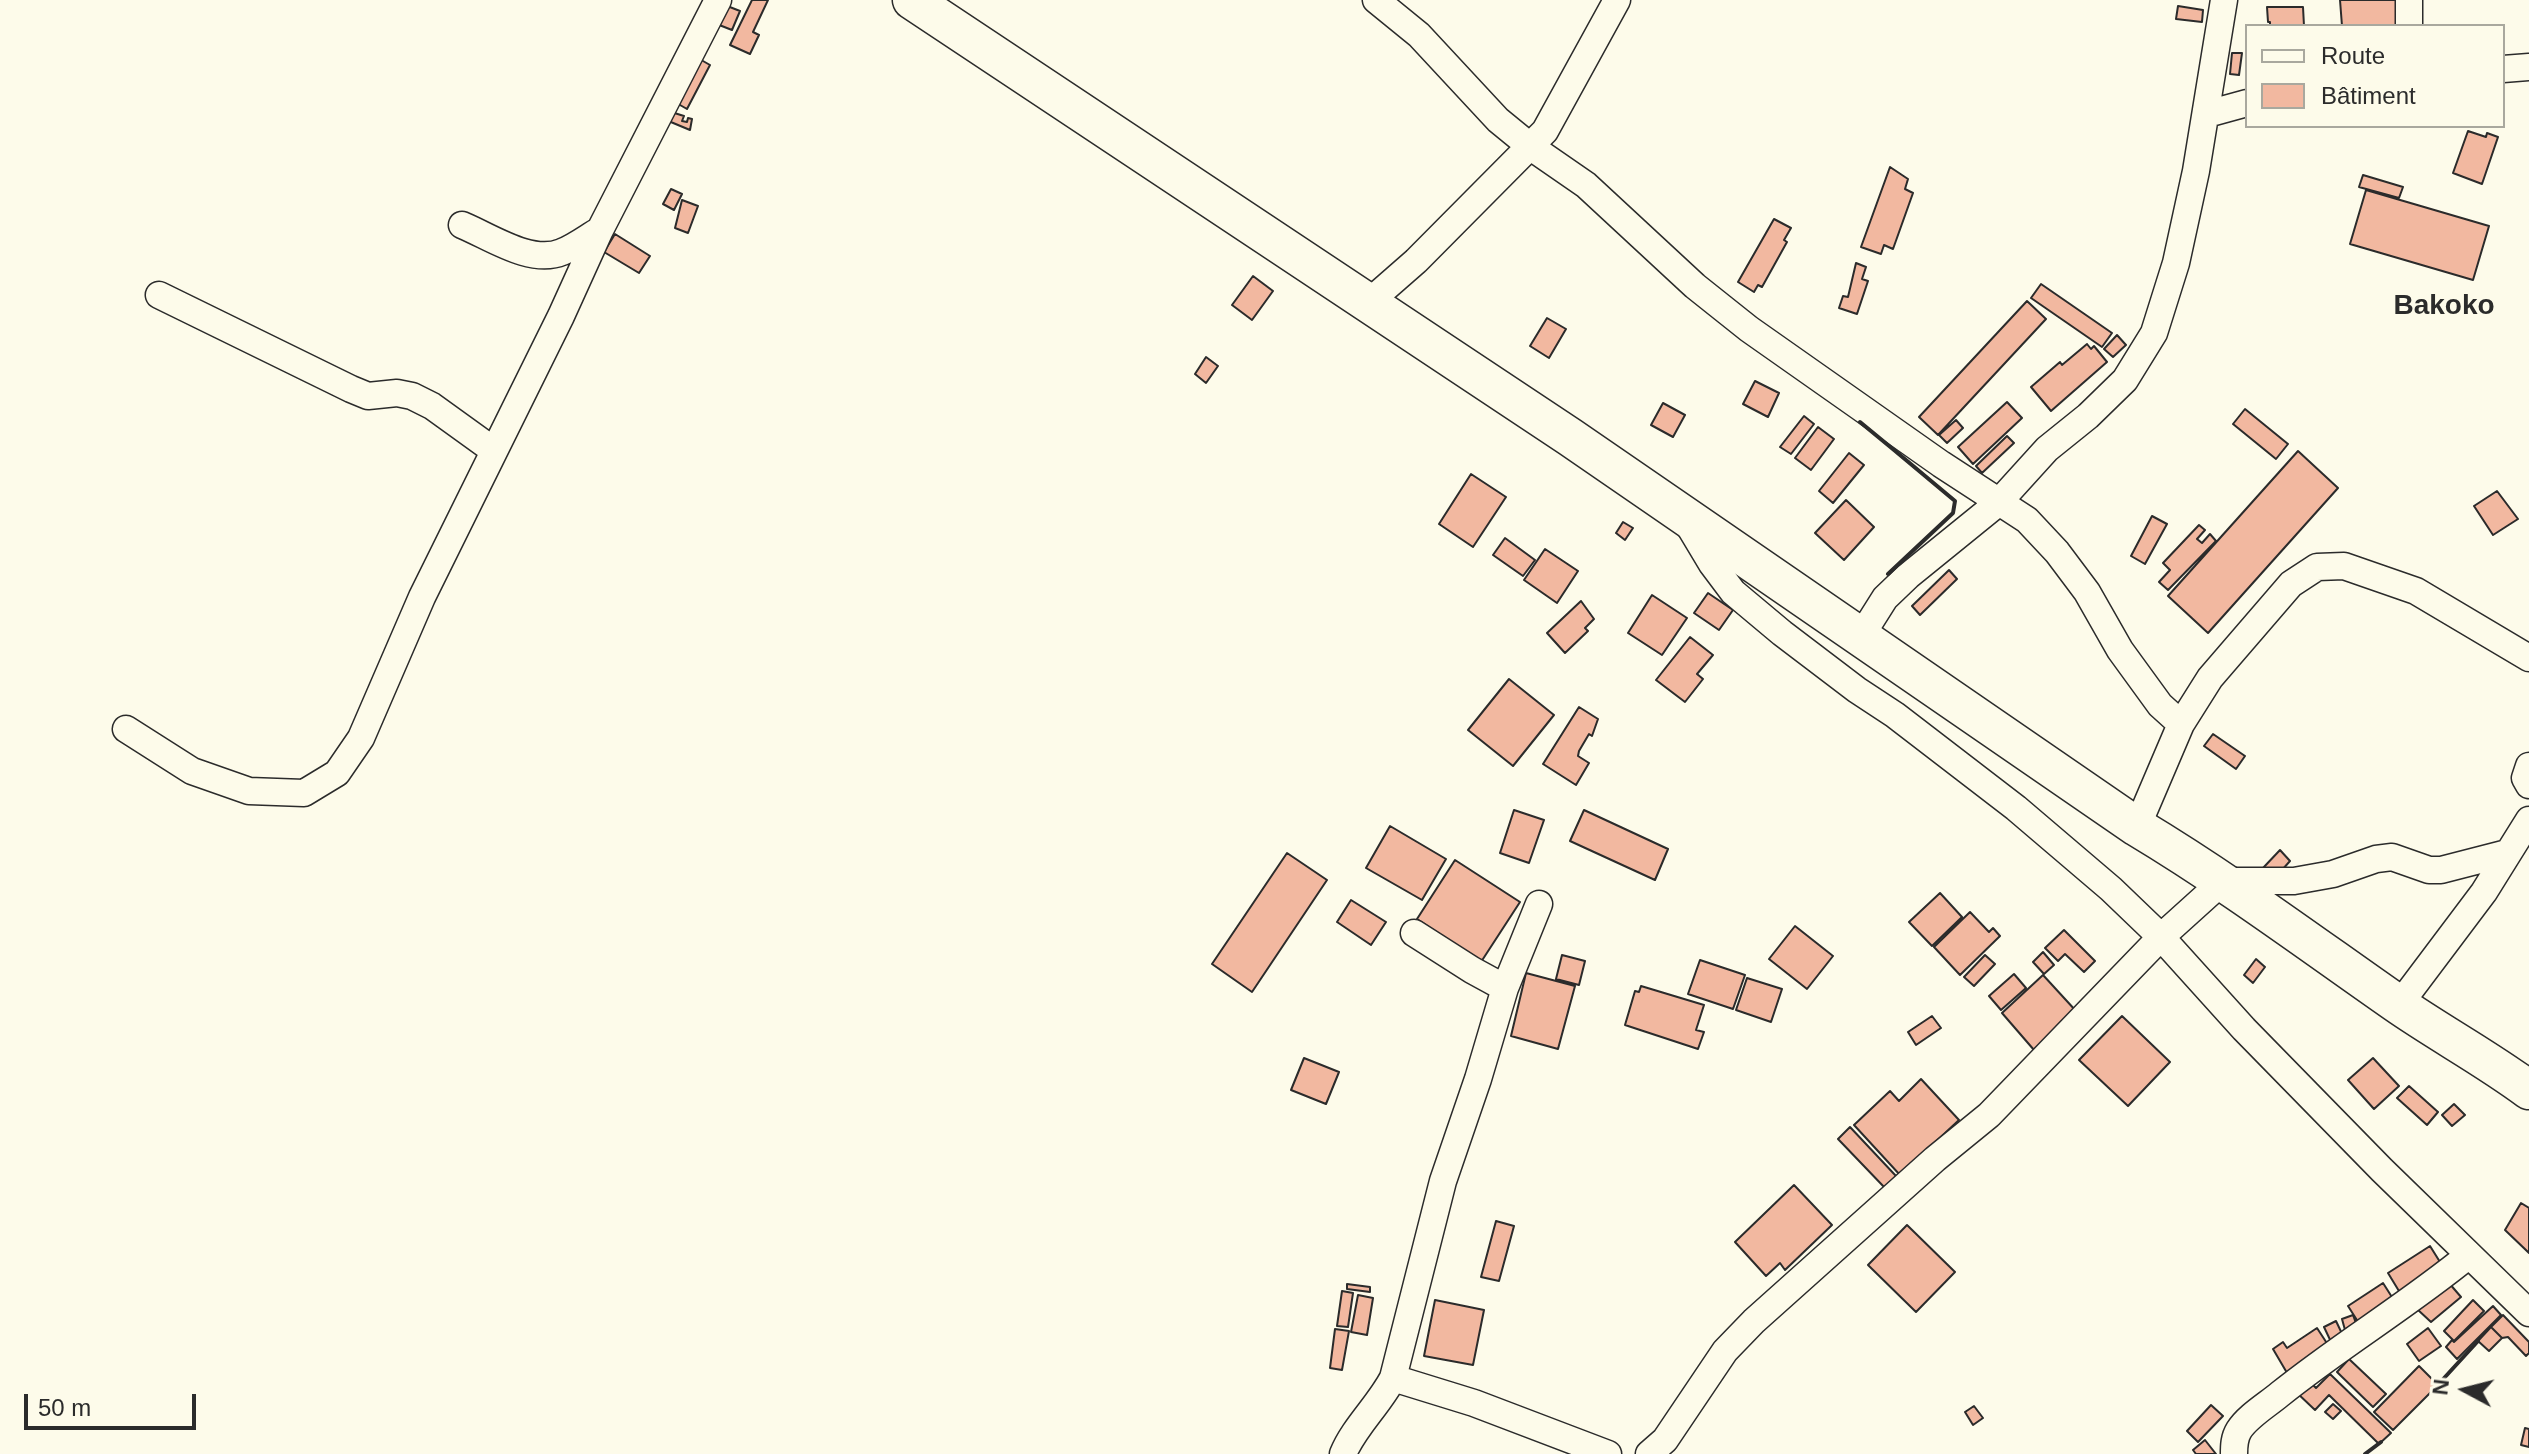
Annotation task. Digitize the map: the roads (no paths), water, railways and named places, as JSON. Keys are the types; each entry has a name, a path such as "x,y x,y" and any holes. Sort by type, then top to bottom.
{"highway":[{"path":"912,0 1682,514 2137,827 2223,881 2399,1005 2529,1090"}],"street":[{"path":"126,729 192,771 249,791 304,793 337,773 361,738 422,597 493,450 561,316 600,230 718,0"},
{"path":"1376,0 1419,35 1498,120 1586,185 1695,286 1749,329 1998,503 2027,520 2057,552 2095,604 2120,650 2160,705 2181,724"},
{"path":"1368,303 1416,261 1531,147 1551,122 1617,0"},
{"path":"1861,636 1885,598 1998,503 2047,449 2088,416 2125,380 2154,333 2176,263 2207,114 2224,0"},
{"path":"2409,0 2409,24"},
{"path":"2505,69 2529,67"},
{"path":"2207,114 2245,104"},
{"path":"462,225 532,255 563,252 600,230"},
{"path":"159,295 368,396 397,393 412,396 432,406 493,450"},
{"path":"1682,514 1733,592 1782,633 2016,808 2111,889 2161,937 2244,1029 2529,1313"},
{"path":"2137,827 2181,724 2210,678 2291,584 2317,567 2344,566 2416,591 2529,658"},
{"path":"2529,766 2525,778 2529,785"},
{"path":"2399,1005 2484,892 2529,820"},
{"path":"1649,1454 1665,1440 1725,1351 1754,1321 1925,1167 1989,1115 2161,937 2223,881 2294,881 2333,874 2376,859 2392,857 2429,870 2441,870 2507,853"},
{"path":"1343,1454 1348,1442 1382,1399 1393,1378 1443,1181 1505,988 1539,904"},
{"path":"1414,933 1505,988"},
{"path":"2234,1454 2238,1431 2247,1421 2307,1372 2427,1289 2469,1255"},
{"path":"1393,1378 1474,1403 1608,1454"}],"district":[{"name":"Bakoko","path":"2444,306"}]}
